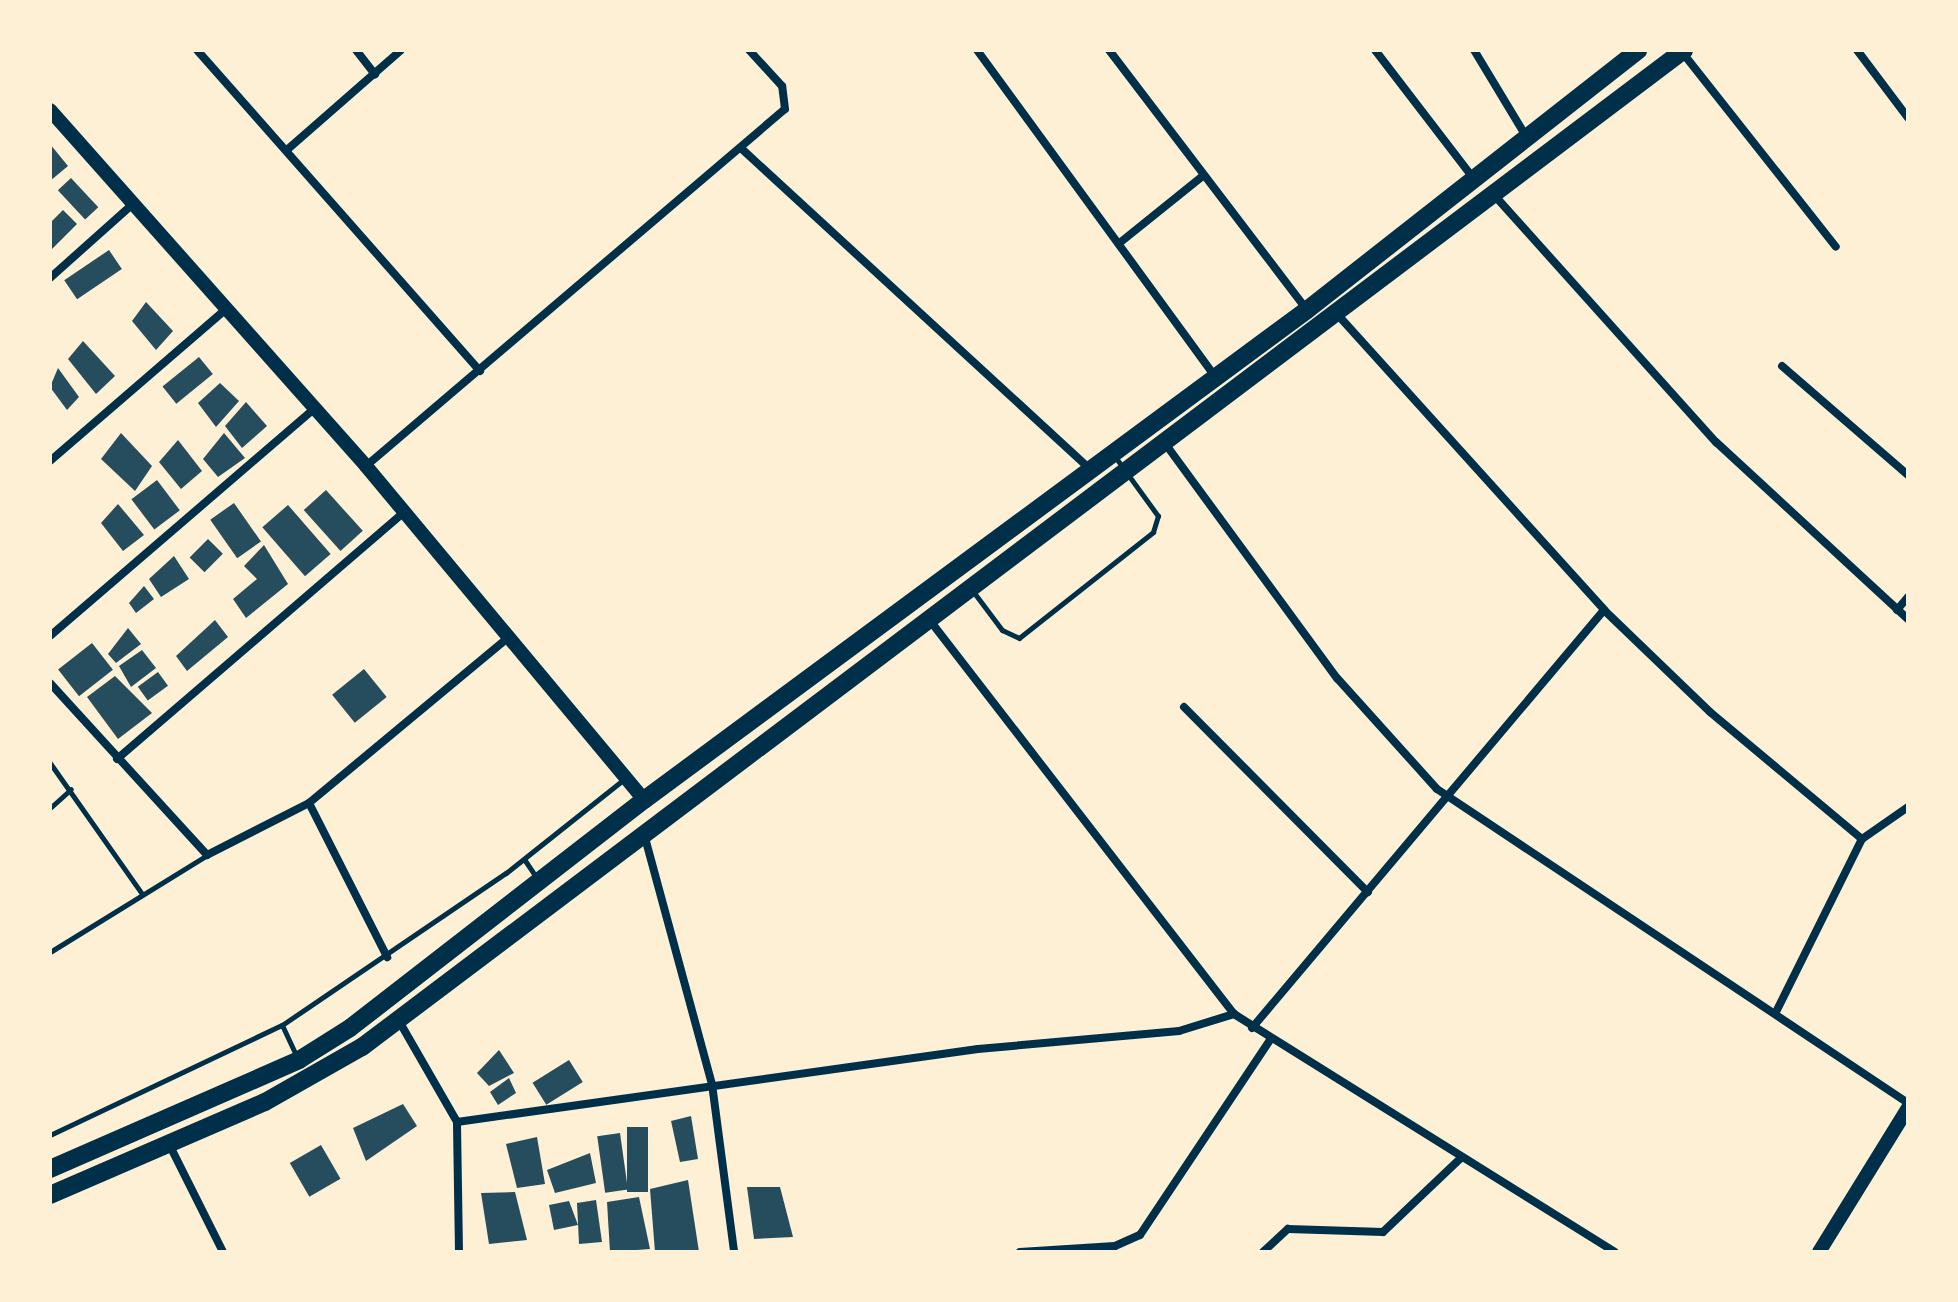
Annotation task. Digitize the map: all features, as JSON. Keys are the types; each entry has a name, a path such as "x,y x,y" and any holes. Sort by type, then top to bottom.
{"highway":[{"path":"50,1169 299,1060 471,936 644,800 1307,310 1638,50"},
{"path":"50,1195 265,1102 399,1021 969,586 1495,196 1683,51"},
{"path":"1588,91 1605,111"},
{"path":"1554,118 1570,137"},
{"path":"493,919 508,937"},
{"path":"471,936 486,954"}],"street":[{"path":"197,50 288,149 480,371"},
{"path":"356,50 375,74"},
{"path":"288,149 401,50"},
{"path":"366,466 743,150 787,104 782,86 749,50"},
{"path":"977,50 1122,241 1216,378"},
{"path":"1109,50 1307,310"},
{"path":"1375,50 1474,179"},
{"path":"1474,50 1528,139"},
{"path":"1857,50 1908,118"},
{"path":"1683,51 1836,247"},
{"path":"50,110 228,307 405,511 644,800"},
{"path":"743,150 1092,470"},
{"path":"1122,241 1204,175"},
{"path":"1495,196 1716,442 1908,619"},
{"path":"50,278 134,203"},
{"path":"50,461 228,307"},
{"path":"1336,313 1604,610 1862,839"},
{"path":"1782,366 1908,475"},
{"path":"50,636 315,408"},
{"path":"1164,441 1337,678 1448,797 1777,1010 1908,1105 1819,1252"},
{"path":"117,759 405,511"},
{"path":"1897,610 1908,597"},
{"path":"1252,1028 1604,610"},
{"path":"928,618 1234,1014 1270,1040 1615,1252"},
{"path":"50,683 207,855 309,803 509,637"},
{"path":"1184,707 1368,892"},
{"path":"309,803 387,957"},
{"path":"1777,1010 1862,839 1908,807"},
{"path":"644,833 712,1084 734,1252"},
{"path":"457,1122 712,1084 1179,1031 1234,1014"},
{"path":"399,1021 457,1122 459,1252"},
{"path":"1122,1252 1129,1242 1140,1235 1270,1040"},
{"path":"169,1143 223,1252"},
{"path":"1263,1252 1288,1229 1383,1232 1462,1157"},
{"path":"1020,1252 1129,1242"}],"lane":[{"path":"969,586 1002,630 1019,638 1158,524 1126,469 1113,454"},
{"path":"50,763 142,894"},
{"path":"50,1135 282,1025 387,957 524,859 624,779"},
{"path":"50,808 71,789"},
{"path":"50,952 207,855"},
{"path":"524,859 540,883"},
{"path":"282,1025 299,1060"}],"building":[{"path":"50,144 68,166 50,181"},
{"path":"71,178 98,207 85,220 58,190"},
{"path":"63,210 77,224 50,251 50,223"},
{"path":"109,250 122,269 77,299 64,280"},
{"path":"146,302 173,331 156,350 132,321"},
{"path":"83,341 115,376 96,394 68,359"},
{"path":"199,357 213,374 176,404 162,387"},
{"path":"58,368 79,397 67,410 50,387"},
{"path":"220,383 239,401 216,427 198,403"},
{"path":"246,402 267,426 242,448 225,426"},
{"path":"121,433 152,466 135,491 101,459"},
{"path":"224,433 245,458 218,477 203,459"},
{"path":"178,440 202,471 181,489 159,462"},
{"path":"157,480 180,510 154,530 131,499"},
{"path":"326,490 363,531 341,551 304,510"},
{"path":"234,503 261,542 237,558 210,520"},
{"path":"118,504 144,535 123,551 101,523"},
{"path":"288,505 331,554 305,576 262,527"},
{"path":"208,539 223,554 204,572 190,557"},
{"path":"264,545 288,584 246,618 233,599 257,579 244,566"},
{"path":"174,556 189,579 161,597 149,579"},
{"path":"144,586 154,599 136,613 129,603"},
{"path":"215,620 228,637 187,671 176,656"},
{"path":"128,628 141,644 116,663 108,654"},
{"path":"92,643 113,670 79,696 58,669"},
{"path":"142,650 156,668 131,687 119,666"},
{"path":"364,669 387,697 355,723 332,695"},
{"path":"158,672 168,686 148,700 138,687"},
{"path":"115,676 152,713 118,739 87,697"},
{"path":"499,1050 514,1073 489,1086 477,1073"},
{"path":"569,1060 583,1082 546,1105 533,1083"},
{"path":"509,1078 516,1093 498,1105 490,1092"},
{"path":"403,1104 417,1126 366,1161 353,1128"},
{"path":"691,1116 698,1159 680,1162 671,1121"},
{"path":"627,1127 648,1127 648,1192 627,1192"},
{"path":"620,1133 628,1189 605,1193 597,1136"},
{"path":"537,1137 545,1184 517,1188 506,1144"},
{"path":"321,1145 340,1179 309,1197 290,1163"},
{"path":"590,1153 596,1183 555,1193 547,1170"},
{"path":"688,1180 699,1252 655,1252 650,1189"},
{"path":"747,1187 780,1187 793,1237 754,1239"},
{"path":"515,1192 527,1240 489,1244 481,1193"},
{"path":"639,1197 650,1249 610,1252 607,1202"},
{"path":"596,1200 602,1242 579,1244 577,1203"},
{"path":"569,1201 578,1225 554,1230 549,1205"}]}
